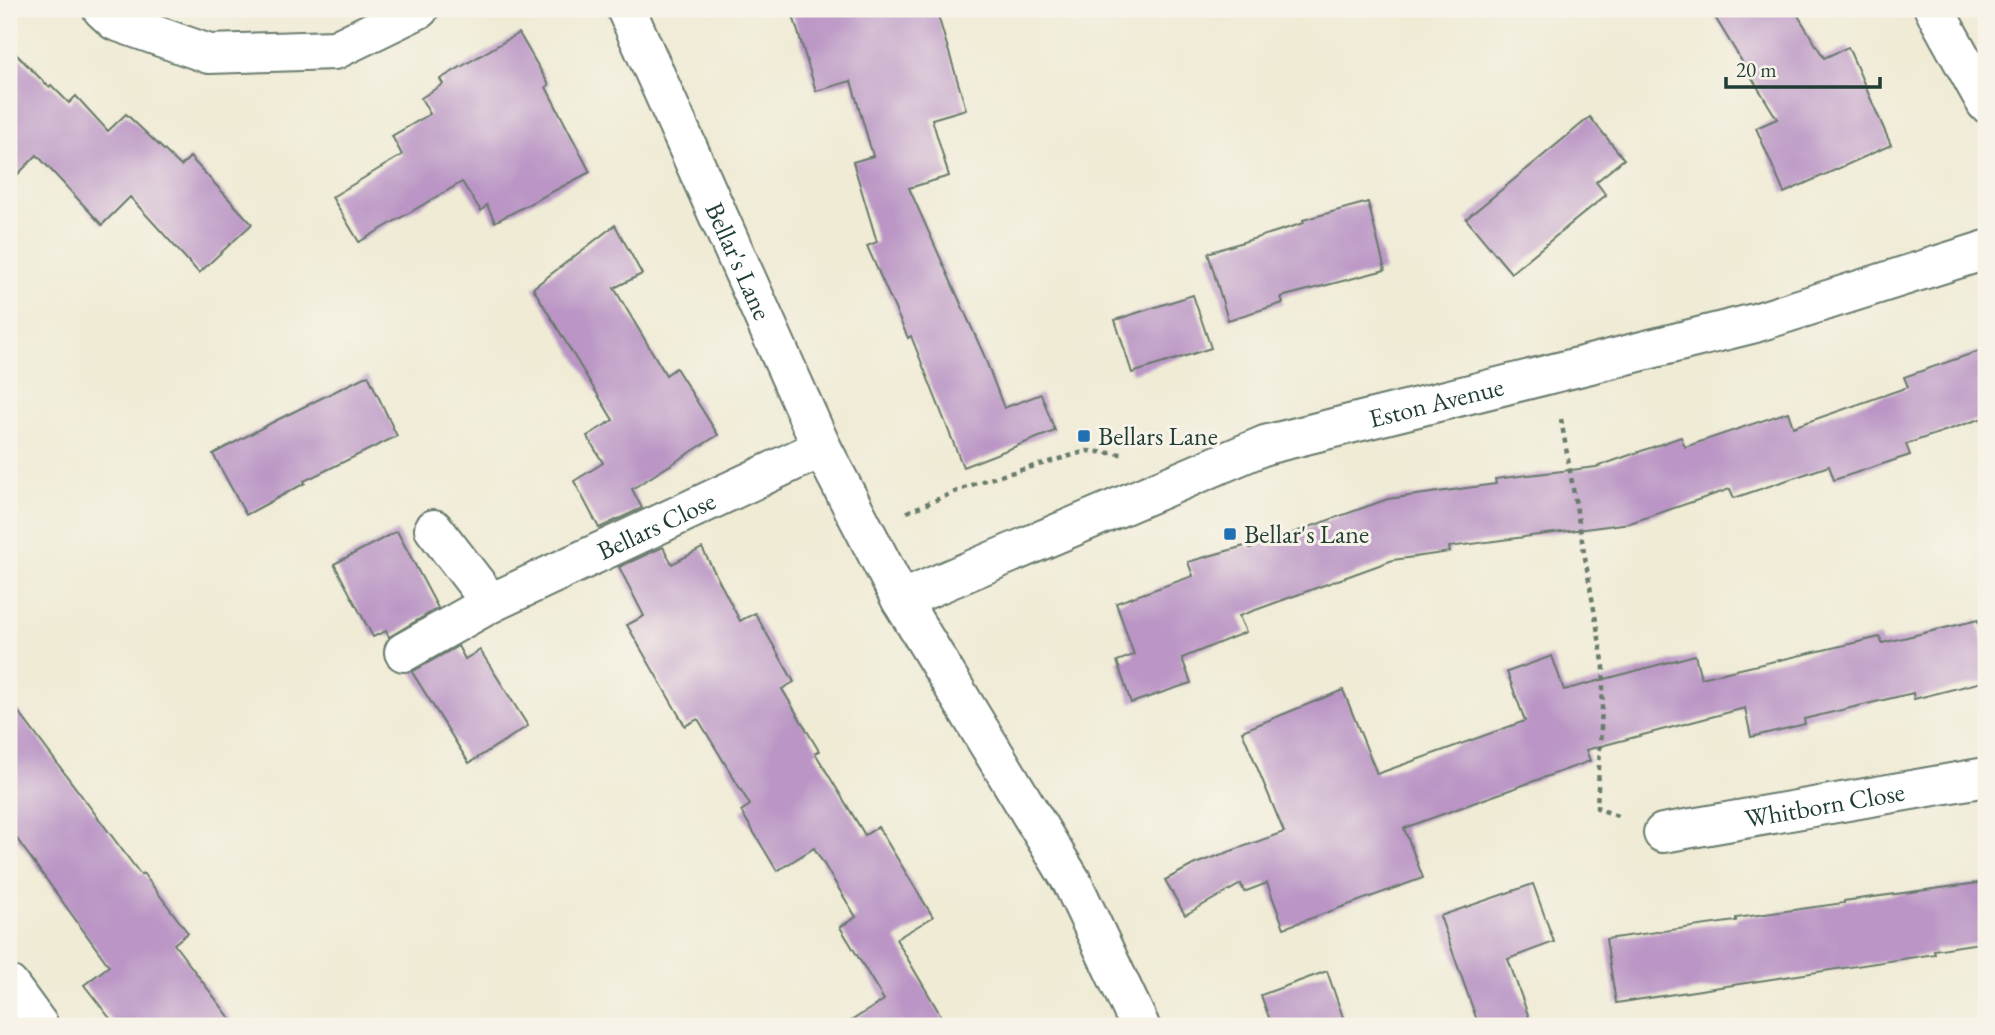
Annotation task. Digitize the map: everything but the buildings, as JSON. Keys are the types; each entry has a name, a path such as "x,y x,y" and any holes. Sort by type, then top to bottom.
{"street":[{"path":"102,9 115,21 209,54 335,50 419,9"},
{"name":"Bellar's Lane","path":"626,9 822,447 901,600 1072,882 1140,1026"},
{"path":"1934,9 1986,103"},
{"name":"Eston Avenue","path":"901,600 1265,445 1755,323 1986,250"},
{"name":"Bellars Close","path":"404,652 491,603 822,447"},
{"path":"434,529 491,603"},
{"name":"Whitborn Close","path":"1663,833 1986,777"},
{"path":"9,985 39,1026"}],"path":[{"path":"1553,373 1604,667 1597,808 1663,833"},
{"path":"864,529 979,482 1087,451 1141,455 1169,486"}],"place":[{"name":"Bellars Lane","path":"1084,436"},
{"name":"Bellar's Lane","path":"1230,534"}]}
